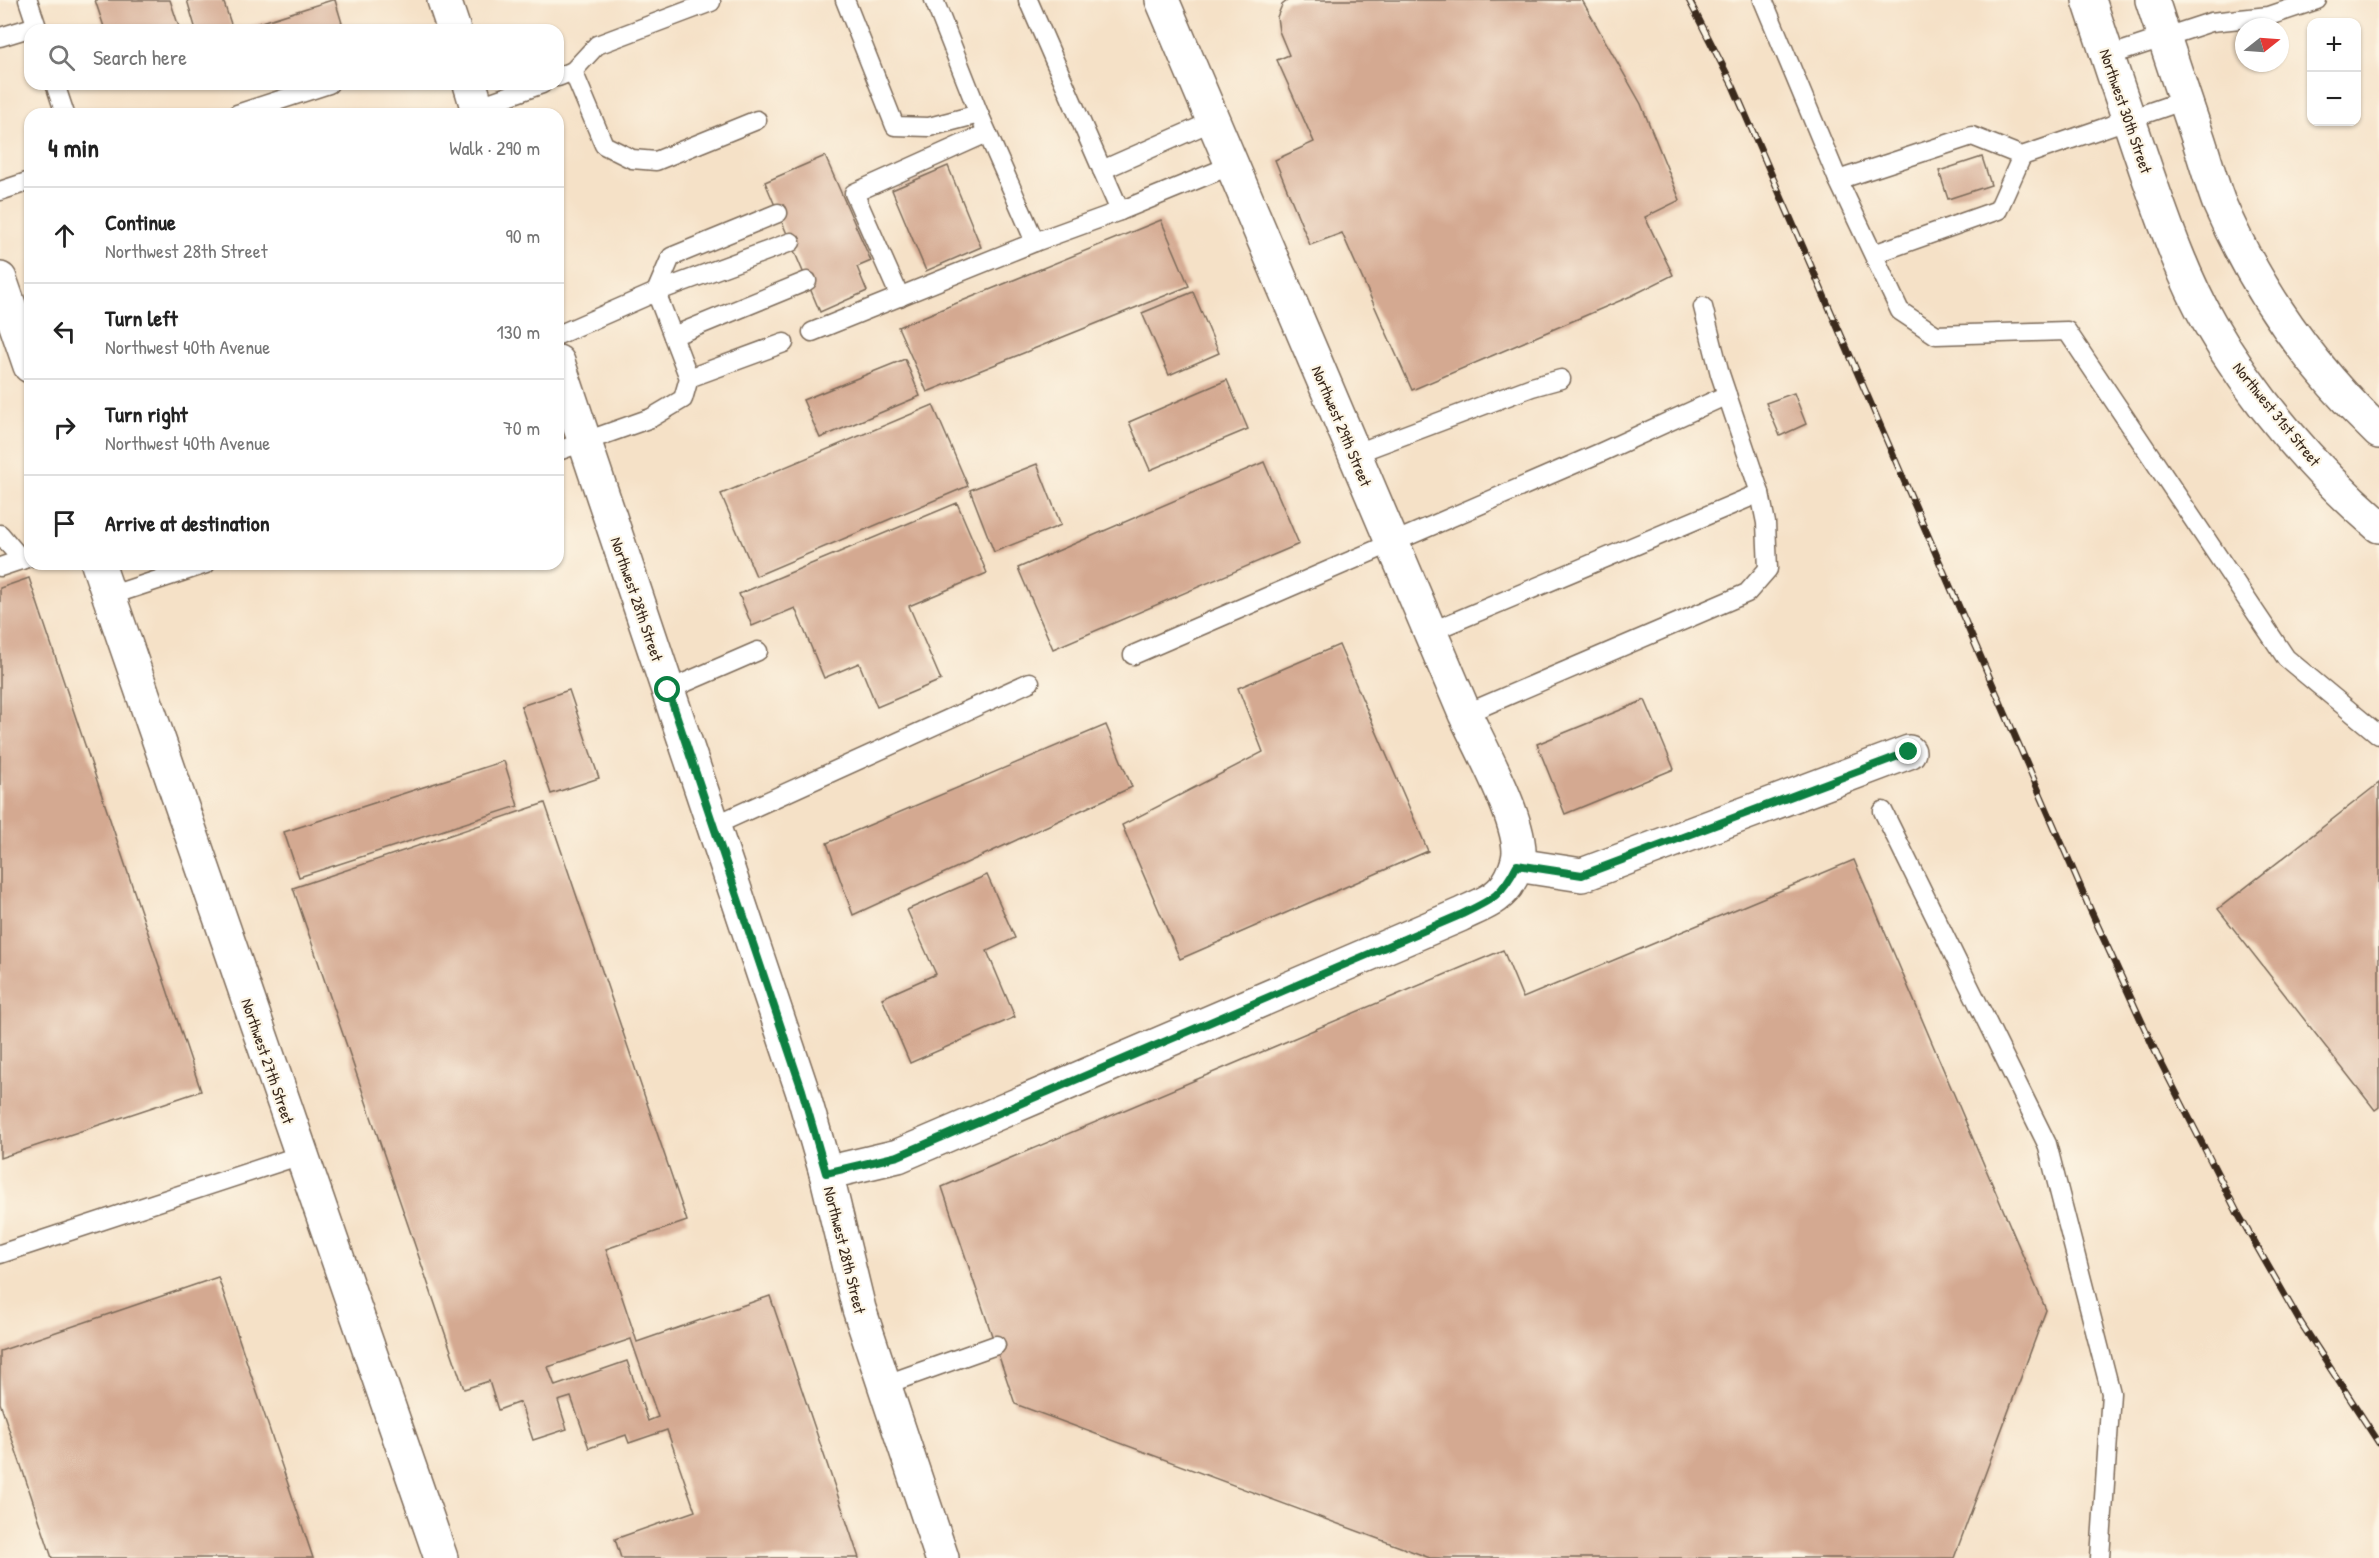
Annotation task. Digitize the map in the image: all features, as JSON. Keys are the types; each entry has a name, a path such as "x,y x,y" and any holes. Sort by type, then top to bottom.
{"street":[{"path":"444,0 452,24"},
{"name":"Northwest 29th Street","path":"1162,0 1465,714 1507,804 1516,831 1518,859"},
{"name":"Northwest 30th Street","path":"2089,0 2164,222"},
{"path":"2152,0 2219,201 2267,295 2322,373 2379,432"},
{"name":"Northwest 31st Street","path":"2164,222 2210,324 2247,382 2301,447 2354,505 2379,526"},
{"path":"0,279 24,349"},
{"name":"Northwest 28th Street","path":"564,401 571,446 668,690 802,1090 826,1173 859,1309 942,1558"},
{"name":"Northwest 27th Street","path":"100,570 441,1558"},
{"path":"826,1173 898,1156 1460,915 1494,898 1506,886 1518,859 1582,875 1909,752"}],"lane":[{"path":"28,0 36,24"},
{"path":"845,0 895,126 929,127 979,114"},
{"path":"933,0 987,133 1035,242"},
{"path":"1028,0 1120,211"},
{"path":"1763,0 1838,180 1900,310 1936,334 2067,331 2286,658 2379,735"},
{"path":"2108,56 2211,22 2266,8 2317,0"},
{"path":"711,2 597,45 566,74 604,145 632,159 656,162 757,120"},
{"path":"0,37 24,31"},
{"path":"57,90 63,108"},
{"path":"256,108 311,90"},
{"path":"476,102 520,90"},
{"path":"1838,180 1972,136 2022,156 2185,100"},
{"path":"1102,170 1213,121"},
{"path":"900,297 873,251 847,191 987,133"},
{"path":"1874,254 1998,210 2022,156"},
{"path":"812,332 1232,165"},
{"path":"0,191 24,183"},
{"path":"571,446 651,418 683,399 689,378 656,292 671,256 778,213"},
{"path":"564,332 656,292 790,242"},
{"path":"673,336 807,281"},
{"path":"1465,714 1747,593 1768,569 1766,523 1760,493 1727,394 1703,307"},
{"path":"689,378 784,343"},
{"path":"1354,454 1532,387 1561,379"},
{"path":"1133,655 1602,452 1727,394"},
{"path":"1430,632 1760,493"},
{"path":"0,534 24,557"},
{"path":"0,567 24,560"},
{"path":"109,596 188,570"},
{"path":"668,690 758,651"},
{"path":"713,826 1030,682"},
{"path":"1884,811 2047,1143 2111,1393 2100,1558"},
{"path":"0,1254 301,1155"},
{"path":"884,1385 996,1345"}],"building":[{"path":"95,0 170,0 178,24 103,24"},
{"path":"187,0 223,0 231,24 194,24"},
{"path":"335,0 342,24 256,24"},
{"path":"1288,0 1582,0 1641,104 1680,200 1645,217 1673,275 1631,296 1412,390 1342,233 1310,245 1275,160 1314,142 1277,60 1289,55 1279,31 1277,17 1282,5"},
{"path":"825,156 871,261 857,267 867,291 820,312 765,182"},
{"path":"1982,157 1991,185 1948,199 1939,171"},
{"path":"948,166 981,247 926,271 892,190"},
{"path":"1161,220 1189,286 927,392 898,327"},
{"path":"1193,292 1219,353 1169,375 1142,313"},
{"path":"905,359 920,396 820,438 803,400"},
{"path":"1227,380 1248,429 1150,470 1129,422"},
{"path":"1794,393 1806,424 1780,436 1766,403"},
{"path":"933,405 968,486 756,576 721,494"},
{"path":"1264,462 1299,544 1053,649 1018,568"},
{"path":"1037,464 1061,525 994,552 970,490"},
{"path":"957,503 987,573 909,606 941,680 877,707 859,663 824,678 795,608 752,626 739,594"},
{"path":"29,578 201,1091 0,1158 0,588"},
{"path":"1339,645 1428,851 1180,959 1122,825 1263,752 1238,688"},
{"path":"569,690 599,778 551,794 521,706"},
{"path":"1645,700 1674,769 1565,814 1537,744"},
{"path":"1106,725 1132,787 853,915 827,843"},
{"path":"504,761 518,806 299,877 284,832"},
{"path":"2379,783 2379,1107 2375,1110 2218,909"},
{"path":"545,803 687,1221 606,1249 637,1342 770,1296 859,1558 621,1558 615,1539 695,1511 667,1430 629,1443 626,1435 589,1448 571,1397 558,1401 567,1429 533,1440 520,1402 498,1410 489,1381 464,1389 293,888","holes":["631,1339 658,1417 648,1421 627,1361 555,1386 548,1367"]},
{"path":"1854,860 2046,1310 1954,1558 1430,1558 1015,1404 942,1187 1503,950 1523,998"},
{"path":"987,875 1015,938 987,951 1015,1017 910,1063 882,998 936,974 907,910"},
{"path":"218,1277 313,1558 52,1558 0,1403 0,1351"}],"railway":[{"path":"1689,0 1733,86 2090,909 2157,1055 2237,1212 2299,1320 2379,1443"}],"route":[{"path":"668,690 802,1090 826,1173 898,1156 1460,915 1494,898 1506,886 1517,865 1582,875 1909,752"}]}
